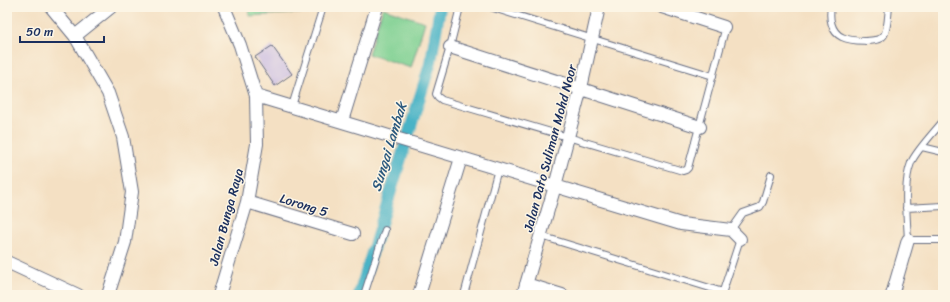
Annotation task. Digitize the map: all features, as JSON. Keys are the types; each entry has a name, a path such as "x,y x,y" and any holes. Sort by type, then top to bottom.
{"street":[{"path":"51,7 75,36 108,92 124,137 132,192 125,242 108,295"},
{"path":"75,36 111,7"},
{"name":"Jalan Bunga Raya","path":"219,295 246,202 257,144 256,96 240,45 224,7"},
{"path":"342,121 377,7"},
{"name":"Jalan Dato Suliman Mohd Noor","path":"525,290 581,88 599,7"},
{"path":"662,7 724,27"},
{"path":"450,47 700,127"},
{"path":"256,96 681,224 730,230 740,238"},
{"path":"420,295 461,158"},
{"name":"Lorong 5","path":"246,202 353,234"},
{"path":"892,295 908,240"},
{"path":"7,262 78,295"},
{"path":"525,290 562,295"}],"lane":[{"path":"292,106 323,7"},
{"path":"460,7 436,94 438,97 682,171 688,168 700,127 725,30 724,27"},
{"path":"490,7 592,40 713,76"},
{"path":"831,7 831,24 841,37 860,40 881,39 885,34 889,7"},
{"path":"943,121 910,163 906,208 908,240 943,240"},
{"path":"922,147 943,152"},
{"path":"464,295 498,169"},
{"path":"730,230 743,213 760,207 764,202 771,175"},
{"path":"906,208 943,206"},
{"path":"364,295 385,230"},
{"path":"540,236 723,293 740,238"}],"green space":[{"path":"250,7 303,7 302,13 249,16"},
{"path":"383,8 425,22 411,68 368,54"}],"building":[{"path":"272,46 292,74 275,86 255,57"}],"waterway":[{"name":"Sungai Lambak","path":"359,295 431,61 440,7"}]}
